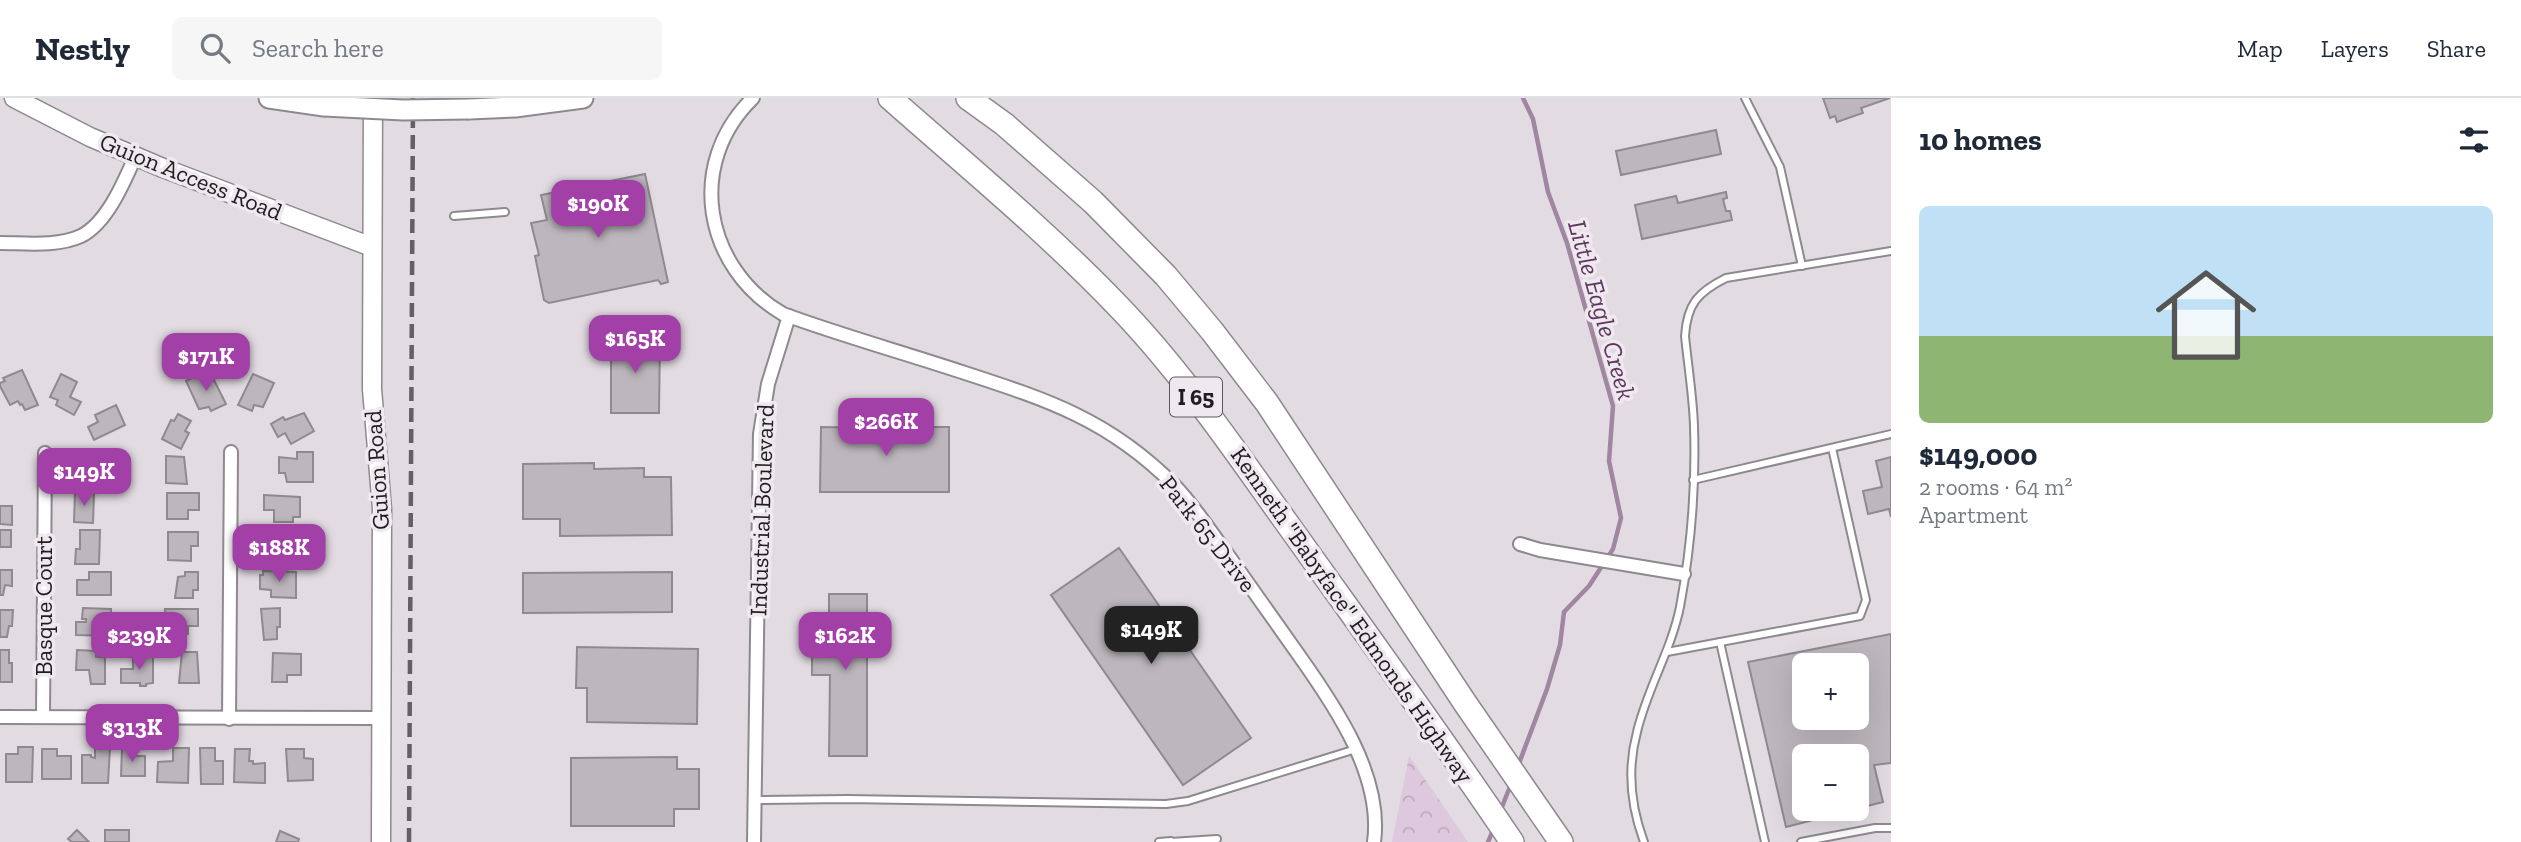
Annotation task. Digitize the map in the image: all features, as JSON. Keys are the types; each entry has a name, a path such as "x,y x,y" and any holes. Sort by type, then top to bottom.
{"highway":[{"name":"Kenneth \"Babyface\" Edmonds Highway","path":"890,98 1072,258 1152,344 1221,430 1447,746 1512,842"},
{"name":"Kenneth \"Babyface\" Edmonds Highway","path":"968,98 1004,124 1093,202 1166,276 1212,331 1267,403 1465,703 1561,842"}],"main road":[{"path":"269,98 324,106 403,110 516,107 583,98"}],"street":[{"name":"Guion Access Road","path":"14,98 135,157 372,247"},
{"name":"Guion Road","path":"373,98 372,389 382,509 381,842"},
{"path":"753,98 733,121 719,151 711,190 713,216 722,247 738,276 761,300 789,316"},
{"path":"0,243 52,242 81,235 100,219 118,195 135,157"},
{"name":"Park 65 Drive","path":"789,316 1049,401 1074,412 1125,443 1174,485 1199,515 1320,684 1340,718 1356,748 1374,806 1374,842"},
{"name":"Industrial Boulevard","path":"754,842 760,434 768,384 789,316"},
{"path":"229,719 231,452"},
{"name":"Basque Court","path":"43,717 45,453"},
{"path":"1520,544 1540,550 1684,574"},
{"path":"0,717 381,718"}],"lane":[{"path":"1745,98 1780,167 1802,266"},
{"path":"454,216 505,212"},
{"path":"1644,842 1634,815 1631,773 1636,733 1667,652 1679,608 1684,574 1693,480 1694,426 1685,336 1691,306 1707,288 1726,278 1891,251"},
{"path":"1693,480 1891,434"},
{"path":"1667,652 1860,616 1867,600 1832,448"},
{"path":"1720,642 1765,842"},
{"path":"754,800 1166,804 1188,801 1356,748"},
{"path":"1801,842 1875,828 1891,828"},
{"path":"1159,842 1217,839"}],"green space":[{"path":"1409,756 1468,842 1392,842"}],"building":[{"path":"1823,98 1890,98 1861,108 1863,113 1837,122 1835,116 1830,118"},
{"path":"1716,130 1721,154 1621,175 1616,151"},
{"path":"645,174 668,282 661,284 658,280 549,303 544,300 535,256 539,255 531,223 547,220 541,195"},
{"path":"1726,192 1727,198 1723,199 1732,220 1642,239 1635,205 1676,196 1678,203"},
{"path":"611,338 660,338 659,413 611,413"},
{"path":"22,370 38,405 25,410 18,401 10,405 0,386 0,383 5,381 3,378"},
{"path":"204,372 209,382 214,380 226,404 211,411 209,407 199,409 186,381"},
{"path":"61,374 77,382 70,397 81,402 74,415 56,405 58,400 50,397"},
{"path":"253,374 274,383 263,407 254,405 252,411 238,405"},
{"path":"116,405 125,425 94,440 88,427 98,422 95,415"},
{"path":"304,413 314,431 291,444 285,433 278,437 271,424 283,417 285,420"},
{"path":"178,414 191,421 185,431 189,433 181,449 162,439 171,420 174,421"},
{"path":"882,416 921,417 921,427 949,427 949,492 820,492 821,427 882,428"},
{"path":"297,452 313,452 313,482 287,482 285,473 279,473 279,457 297,459"},
{"path":"96,454 114,454 113,480 106,479 105,484 91,484 92,465 96,465"},
{"path":"166,456 184,457 187,484 166,483"},
{"path":"1891,457 1891,517 1889,509 1868,514 1863,491 1882,487 1876,461"},
{"path":"594,463 594,469 644,468 644,477 671,477 672,535 560,536 560,519 523,519 523,464"},
{"path":"75,493 94,493 93,523 74,522"},
{"path":"167,493 199,493 199,510 188,510 188,519 167,519"},
{"path":"264,495 300,497 300,517 293,517 293,522 274,522 274,510 264,510"},
{"path":"0,506 12,506 12,525 0,524"},
{"path":"0,530 11,530 11,547 0,547"},
{"path":"80,530 100,530 99,564 75,564 76,549 80,549"},
{"path":"168,532 198,532 198,546 191,546 191,561 168,560"},
{"path":"263,534 277,534 277,538 285,538 285,541 297,541 297,562 271,562 271,555 268,555 267,549 263,549"},
{"path":"1119,548 1251,738 1183,785 1051,595"},
{"path":"0,570 12,570 12,586 5,585 3,595 0,595"},
{"path":"263,571 296,572 296,598 271,597 271,590 260,589 260,575 263,575"},
{"path":"89,572 111,572 111,595 77,595 77,580 89,580"},
{"path":"185,572 198,572 198,590 193,590 193,598 175,598 178,577 185,576"},
{"path":"672,572 672,612 523,613 523,573"},
{"path":"829,594 867,594 867,756 829,756 830,675 812,675 812,627 829,627"},
{"path":"83,608 111,609 110,636 76,635 76,622 86,622 86,619 82,619"},
{"path":"280,608 277,639 264,640 261,609"},
{"path":"165,609 198,609 198,626 188,626 188,634 167,634"},
{"path":"0,610 13,610 12,626 9,626 7,637 0,637"},
{"path":"1891,634 1891,763 1874,765 1883,802 1869,806 1869,744 1792,744 1792,821 1809,821 1786,827 1748,662 1792,653 1792,730 1869,730 1869,653 1794,653"},
{"path":"577,647 698,649 697,724 587,722 587,688 576,688"},
{"path":"0,650 9,650 12,682 0,682"},
{"path":"77,650 96,651 96,657 105,657 105,684 91,684 89,670 76,670"},
{"path":"182,652 197,652 199,683 179,683"},
{"path":"273,653 301,654 301,675 287,675 287,682 272,682"},
{"path":"133,657 153,657 153,683 140,686 140,683 121,683 121,669 133,669"},
{"path":"18,747 33,747 32,782 6,782 6,754 18,754"},
{"path":"95,748 110,748 108,783 82,783 82,755 95,758"},
{"path":"173,748 189,748 188,783 157,782 158,762 173,761"},
{"path":"200,748 215,748 215,761 223,761 223,784 201,784"},
{"path":"42,749 57,749 57,756 71,756 71,779 42,779"},
{"path":"122,749 136,749 136,756 145,756 145,776 121,776"},
{"path":"235,749 250,749 249,761 253,761 253,764 265,763 265,783 234,782"},
{"path":"286,749 304,749 304,758 313,759 313,780 288,781"},
{"path":"677,757 677,769 699,769 699,809 674,809 674,826 571,826 571,758"},
{"path":"77,830 89,842 72,842 68,839"},
{"path":"105,830 129,830 129,842 105,842"},
{"path":"280,831 299,839 298,842 276,842"}],"waterway":[{"name":"Little Eagle Creek","path":"1518,766 1547,689 1560,645 1564,612 1589,586 1613,549 1621,518 1609,461 1613,406 1567,243 1548,192 1533,119 1523,98"},
{"name":"Little Eagle Creek","path":"1500,812 1511,784"},
{"name":"Little Eagle Creek","path":"1488,842 1493,830"}],"railway":[{"path":"409,842 413,98"}]}
